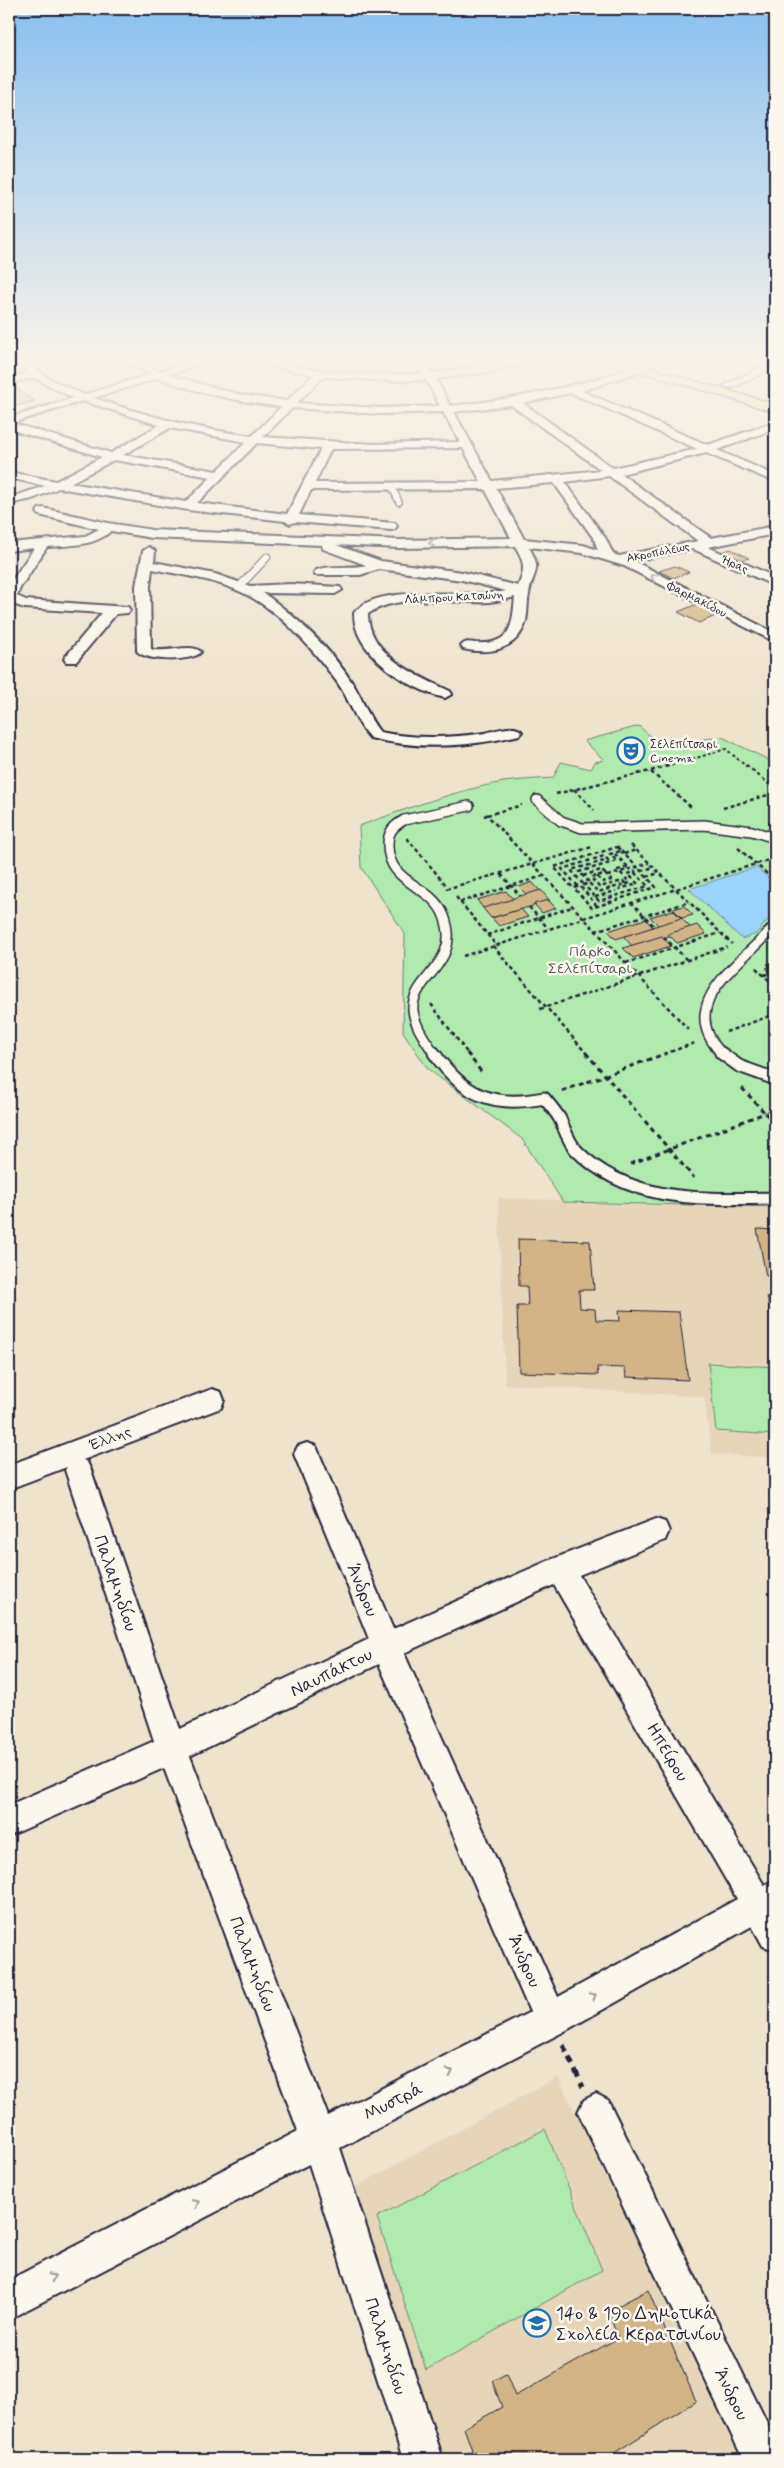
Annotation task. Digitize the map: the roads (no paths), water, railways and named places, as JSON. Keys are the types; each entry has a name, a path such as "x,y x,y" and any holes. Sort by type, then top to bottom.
{"street":[{"path":"10,475 183,505 290,520 391,526"},
{"path":"9,501 19,500 74,475"},
{"path":"194,652 156,656 146,654 143,648 143,586 152,534 161,517 183,505 220,475"},
{"path":"290,520 313,475"},
{"name":"Λάμπρου Κατσώνη","path":"445,694 398,671 381,658 362,627 360,612 374,604 388,601 433,597 488,598 523,591 531,569 530,561 518,542 485,475"},
{"path":"307,486 490,485 582,475"},
{"path":"615,475 708,542"},
{"path":"558,479 612,558"},
{"name":"Ακροπόλεως","path":"43,512 108,528 152,534 400,544 480,541 518,542 583,549 612,558 775,530"},
{"path":"9,547 87,540 99,535 108,528"},
{"path":"307,539 379,565 462,576 523,591 519,621 508,641 492,648 468,646"},
{"path":"44,543 13,588 10,596 12,600 26,604 112,610 144,610"},
{"name":"Ήρας","path":"694,545 775,582"},
{"name":"Φαρμακίδου","path":"612,558 775,638"},
{"path":"147,564 244,588 334,590"},
{"path":"320,572 360,571 379,565"},
{"path":"244,588 276,610 305,636 342,679 360,707 370,731 375,735 443,741 480,739 514,732"},
{"path":"71,660 112,610"},
{"name":"Έλλης","path":"9,1477 212,1400"},
{"name":"Άνδρου","path":"307,1454 386,1646 550,2020"},
{"name":"Παλαμηδίου","path":"78,1470 172,1749 319,2139 423,2459"},
{"name":"Ναυπάκτου","path":"9,1821 172,1749 386,1646 560,1569 656,1531"},
{"name":"Ηπείρου","path":"560,1569 766,1900 775,1934"},
{"name":"Μυστρά","path":"9,2300 550,2020 766,1900"},
{"name":"Άνδρου","path":"596,2112 764,2459"}],"lane":[{"path":"392,487 399,502"},
{"path":"244,588 267,557"},
{"path":"537,800 561,821 582,828 727,825 755,830 775,838 775,823"},
{"path":"469,806 413,816 402,821 389,833 386,852 389,862 398,873 427,895 442,911 448,930 446,952 441,963 420,989 412,1008 426,1040 443,1067 468,1089 494,1101 516,1103 544,1098 560,1119 564,1135 576,1150 602,1174 642,1191 711,1198 775,1198"},
{"path":"775,925 712,994 704,1008 704,1026 720,1051 735,1064 775,1079"}],"water":[{"path":"756,867 775,884 775,911 756,934 742,939 689,889"}],"place":[{"name":"Σελεπίτσαρι Cinema","path":"631,751"},
{"name":"14ο & 19ο Δημοτικά Σχολεία Κερατσινίου","path":"537,2323"}],"park label":[{"name":"Πάρκο Σελεπίτσαρι","path":"590,960"}]}
